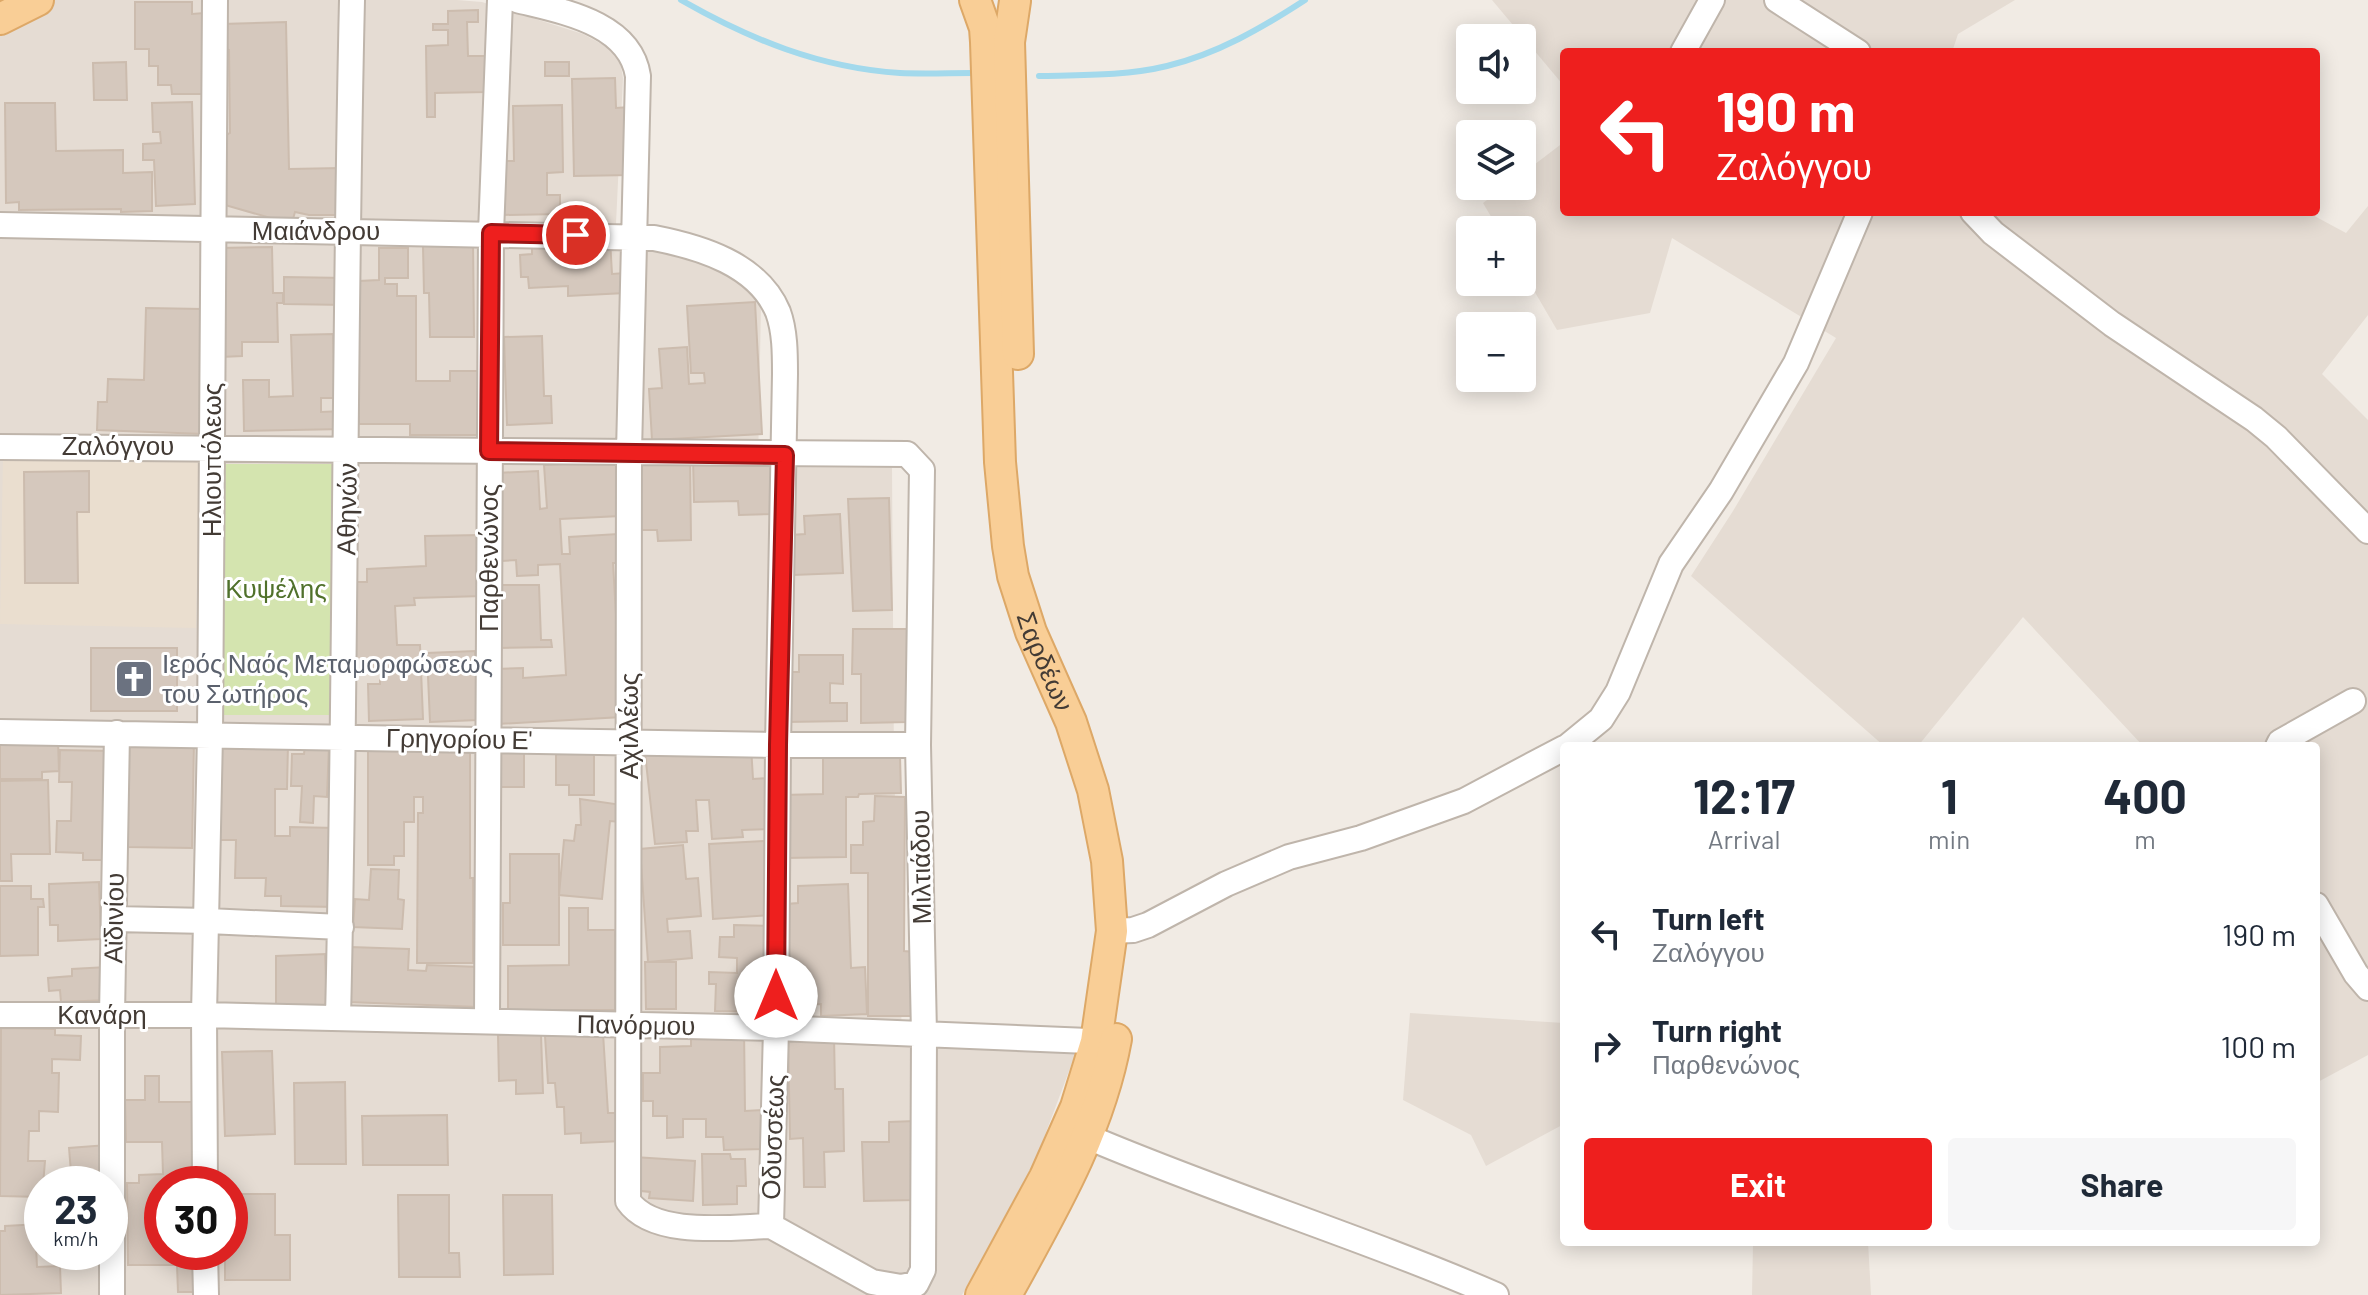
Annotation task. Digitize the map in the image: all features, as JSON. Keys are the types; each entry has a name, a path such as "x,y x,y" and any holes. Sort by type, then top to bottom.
{"main road":[{"path":"0,19 38,0"},
{"path":"975,0 995,7 1016,0"},
{"name":"Σαρδέων","path":"975,0 985,28 986,42 1000,462 1008,546 1013,576 1027,619 1071,722 1093,790 1122,930"},
{"name":"Σαρδέων","path":"1006,1295 1066,1185 1088,1137 1106,1082 1106,1042 1122,930 1127,858 1103,751 1091,716 1046,616 1028,542 1021,460 1009,42 1016,0"},
{"name":"Σαρδέων","path":"981,1295 1045,1177 1106,1042"}],"street":[{"name":"Ηλιουπόλεως","path":"205,1166 215,0"},
{"name":"Αθηνών","path":"338,1018 352,0"},
{"name":"Παρθενώνος","path":"487,1021 491,233 500,0"},
{"name":"Αχιλλέως","path":"517,0 565,13 604,29 627,50 638,76 629,452 628,1201 636,1212 671,1226 771,1226"},
{"path":"1685,48 1712,0"},
{"path":"1777,0 1852,48"},
{"path":"1572,742 1601,719 1618,692 1671,564 1721,491 1796,363 1858,216"},
{"path":"1977,216 1993,233 2112,324 2254,419 2276,437 2368,531"},
{"name":"Μαιάνδρου","path":"0,225 491,233 633,237 678,242 707,252 745,272 770,298 778,313 784,349 785,455"},
{"name":"Ζαλόγγου","path":"0,447 212,446 785,455 907,454"},
{"name":"Μιλτιάδου","path":"907,454 922,470 918,745 924,1034 923,1270 916,1284"},
{"name":"Οδυσσέως","path":"785,455 771,1226 872,1282 901,1287 916,1284"},
{"path":"2280,742 2353,701"},
{"name":"Γρηγορίου Ε'","path":"0,732 918,745"},
{"name":"Αϊδινίου","path":"112,1295 112,1015 117,733"},
{"path":"1122,930 1148,925 1226,884 1289,857 1361,838 1464,801 1560,750"},
{"path":"2320,912 2356,974 2368,988"},
{"path":"114,919 341,927"},
{"name":"Κανάρη","path":"0,1015 204,1015"},
{"name":"Πανόρμου","path":"204,1015 776,1028 1106,1042"},
{"path":"1088,1137 1156,1166 1332,1230 1496,1295"},
{"path":"205,1270 206,1295"}],"shaded area":[{"path":"0,0 482,2 583,34 609,48 620,61 623,78 615,244 686,255 717,267 761,304 758,467 892,468 894,765 902,1039 1078,1047 1036,1159 962,1295 0,1295"},
{"path":"1492,0 2015,0 1958,34 1953,48 1560,48 1560,81 1536,53 1536,24 1512,24"},
{"path":"1560,145 1560,216 2314,216 2346,233 2368,206 2368,315 2322,374 2368,420 2368,1055 2320,1081 2320,742 2139,742 2023,617 1921,742 1879,742 1691,576 1836,338 1672,238 1650,313 1557,330 1536,294 1536,216 1491,216 1483,203 1487,200 1536,200 1536,163"},
{"path":"3,458 199,461 196,628 0,624"},
{"path":"1410,1013 1560,1023 1560,1126 1486,1166 1471,1135 1403,1100"},
{"path":"1753,1246 1868,1246 1871,1295 1752,1295"}],"green space":[{"name":"Κυψέλης","path":"220,464 333,464 332,715 220,715"}],"building":[{"path":"135,2 192,2 192,14 204,13 204,94 172,94 171,85 158,85 158,66 149,66 149,49 135,49"},
{"path":"478,10 478,22 467,22 468,56 486,56 486,92 435,93 435,117 427,117 426,46 448,45 448,30 433,30 433,24 448,24 448,11"},
{"path":"286,22 289,169 341,168 342,215 295,212 293,219 274,219 225,205 224,136 230,133 229,50 223,48 222,24"},
{"path":"126,62 127,100 94,100 93,63"},
{"path":"545,62 569,62 569,76 545,76"},
{"path":"615,78 616,108 629,107 631,175 574,176 572,79"},
{"path":"192,102 195,204 156,206 154,160 143,160 143,144 161,143 160,132 153,132 152,103"},
{"path":"5,103 55,103 56,151 123,150 123,173 152,172 152,211 19,210 19,202 6,203"},
{"path":"562,105 563,172 547,173 547,195 560,195 560,214 501,215 500,161 514,161 513,106"},
{"path":"473,238 474,337 430,337 429,293 424,293 423,246 436,246 436,239"},
{"path":"610,239 612,274 625,273 625,293 568,296 568,286 529,288 528,277 521,277 520,255 532,254 532,242"},
{"path":"272,247 273,293 283,293 283,303 277,303 278,342 242,342 242,356 221,357 219,248"},
{"path":"379,248 408,248 408,278 385,278 385,284 397,284 397,296 416,296 416,381 450,381 450,371 479,371 479,435 410,435 410,424 359,424 359,281 379,280"},
{"path":"284,277 346,278 346,305 284,304"},
{"path":"755,302 762,434 652,440 649,389 662,388 659,349 687,347 689,384 705,383 704,373 691,373 687,306"},
{"path":"146,308 202,309 204,434 97,430 98,402 107,402 108,379 144,380"},
{"path":"333,334 334,365 340,364 341,398 321,398 321,412 342,411 343,429 244,431 243,380 269,380 269,397 293,396 291,335"},
{"path":"542,336 544,396 551,396 552,423 507,425 504,337"},
{"path":"690,456 691,540 658,541 657,530 639,530 638,457"},
{"path":"757,456 757,465 773,465 775,514 739,515 738,501 694,502 693,458"},
{"path":"617,461 620,516 560,519 562,554 570,554 569,537 618,534 620,563 613,563 622,717 497,724 494,669 523,668 523,678 566,675 560,564 538,565 538,575 517,576 516,560 502,561 497,473 538,471 540,509 547,508 544,465"},
{"path":"89,471 89,512 77,512 78,583 25,583 24,472"},
{"path":"889,498 892,610 853,611 848,499"},
{"path":"840,514 843,573 793,575 791,535 805,534 804,516"},
{"path":"480,535 482,596 414,598 415,605 395,606 397,645 420,645 423,719 369,721 368,684 380,684 380,672 356,672 352,582 367,582 367,569 426,566 425,536"},
{"path":"495,585 539,585 541,640 551,640 552,647 497,648"},
{"path":"853,629 908,629 908,722 861,723 861,674 852,674"},
{"name":"Ιερός Ναός Μεταμορφώσεως του Σωτήρος","path":"91,648 177,648 177,711 91,711"},
{"path":"475,651 478,720 430,722 427,653"},
{"path":"799,655 843,655 843,684 830,683 830,703 847,703 847,721 787,722 787,672 799,672"},
{"path":"128,740 194,741 192,848 126,847"},
{"path":"58,741 59,771 42,772 42,779 0,779 0,742"},
{"path":"470,741 473,963 417,963 418,813 423,813 423,797 414,797 414,822 404,822 404,856 394,856 394,865 368,865 368,748"},
{"path":"219,743 288,744 287,789 275,789 275,836 290,836 290,827 337,828 336,907 281,906 281,896 265,896 266,878 235,878 236,840 217,840"},
{"path":"305,744 329,745 327,797 314,796 313,823 300,822 302,786 291,786 292,754 304,754"},
{"path":"751,746 753,779 769,778 770,796 766,796 768,829 742,830 743,837 712,839 709,800 696,800 698,831 686,831 687,842 655,844 645,753"},
{"path":"496,749 524,749 524,787 496,787"},
{"path":"60,750 113,751 106,860 83,860 83,853 56,852 57,821 71,821 72,782 59,782"},
{"path":"556,751 594,751 594,795 569,795 569,785 556,785"},
{"path":"900,756 901,793 846,797 846,857 784,858 783,795 823,794 823,757"},
{"path":"48,780 50,854 11,854 12,881 0,881 0,781"},
{"path":"875,796 905,797 904,951 916,952 916,1016 868,1016 868,873 851,873 851,845 863,845 863,822 874,821"},
{"path":"580,799 622,805 620,822 610,821 602,899 559,895 564,840 574,841 576,825 581,825"},
{"path":"766,841 770,915 713,919 709,844"},
{"path":"683,845 686,879 698,878 701,916 667,919 668,932 690,931 692,958 648,962 640,849"},
{"path":"510,854 559,854 559,945 503,945 503,903 510,903"},
{"path":"371,869 399,870 398,899 404,900 402,929 353,927 355,899 369,900"},
{"path":"99,882 101,939 58,941 58,925 50,925 49,884"},
{"path":"848,884 851,968 865,967 867,1014 821,1016 821,1004 791,1006 787,904 798,903 798,886"},
{"path":"0,886 31,886 31,899 43,899 44,907 38,907 38,955 0,956"},
{"path":"569,908 588,908 588,930 615,930 615,1010 508,1010 508,966 569,965"},
{"path":"734,925 773,926 770,1012 715,1011 716,984 709,984 709,972 737,973 737,958 719,957 720,937 734,937"},
{"path":"350,947 409,949 408,970 426,971 427,965 480,967 479,1007 348,1002"},
{"path":"325,954 327,1009 276,1008 276,956"},
{"path":"645,962 676,962 676,1009 646,1009"},
{"path":"107,967 108,1000 61,1002 60,990 49,991 48,978 72,976 72,969"},
{"path":"1,1028 55,1029 55,1035 81,1036 80,1060 52,1059 52,1073 59,1073 58,1112 39,1111 39,1131 29,1131 28,1161 45,1161 45,1166 24,1166 24,1197 0,1196"},
{"path":"691,1028 744,1028 745,1111 762,1110 763,1149 724,1150 723,1137 706,1137 706,1119 683,1119 683,1137 667,1138 667,1116 653,1116 653,1101 643,1101 643,1073 660,1073 660,1047 691,1046"},
{"path":"603,1033 608,1113 619,1113 621,1141 581,1143 581,1133 565,1134 564,1107 557,1107 555,1083 548,1083 545,1036"},
{"path":"541,1034 543,1093 516,1094 516,1080 499,1081 498,1035"},
{"path":"834,1035 835,1089 843,1089 844,1151 824,1152 825,1187 804,1187 803,1138 790,1139 788,1036"},
{"path":"272,1051 275,1134 225,1136 222,1052"},
{"path":"145,1076 159,1076 159,1102 194,1102 195,1166 163,1166 162,1142 126,1142 125,1100 145,1100"},
{"path":"345,1082 346,1164 295,1164 294,1083"},
{"path":"447,1115 448,1165 363,1165 362,1116"},
{"path":"915,1121 916,1200 864,1201 862,1142 889,1142 889,1122"},
{"path":"107,1145 108,1166 70,1166 69,1148"},
{"path":"702,1154 730,1154 731,1159 745,1159 746,1186 737,1186 737,1204 703,1205"},
{"path":"634,1157 695,1161 693,1201 649,1198 650,1192 632,1190"},
{"path":"139,1175 144,1175 144,1265 128,1265 128,1183 139,1183"},
{"path":"248,1194 275,1194 275,1235 290,1235 290,1280 225,1280 225,1270 248,1270"},
{"path":"398,1195 449,1195 449,1253 459,1253 460,1277 399,1277"},
{"path":"503,1195 552,1195 553,1274 504,1275"},
{"path":"24,1225 24,1270 60,1270 61,1293 0,1295 0,1231 5,1231 5,1226"},
{"path":"177,1270 202,1270 202,1292 178,1292"}],"waterway":[{"path":"681,0 759,39 813,58 900,73 973,73"},
{"path":"1039,76 1120,73 1186,61 1239,39 1305,0"}],"place":[{"name":"Ιερός Ναός Μεταμορφώσεως του Σωτήρος","path":"134,679"}],"route":[{"path":"576,235 491,233 489,451 785,455 776,996"}]}
